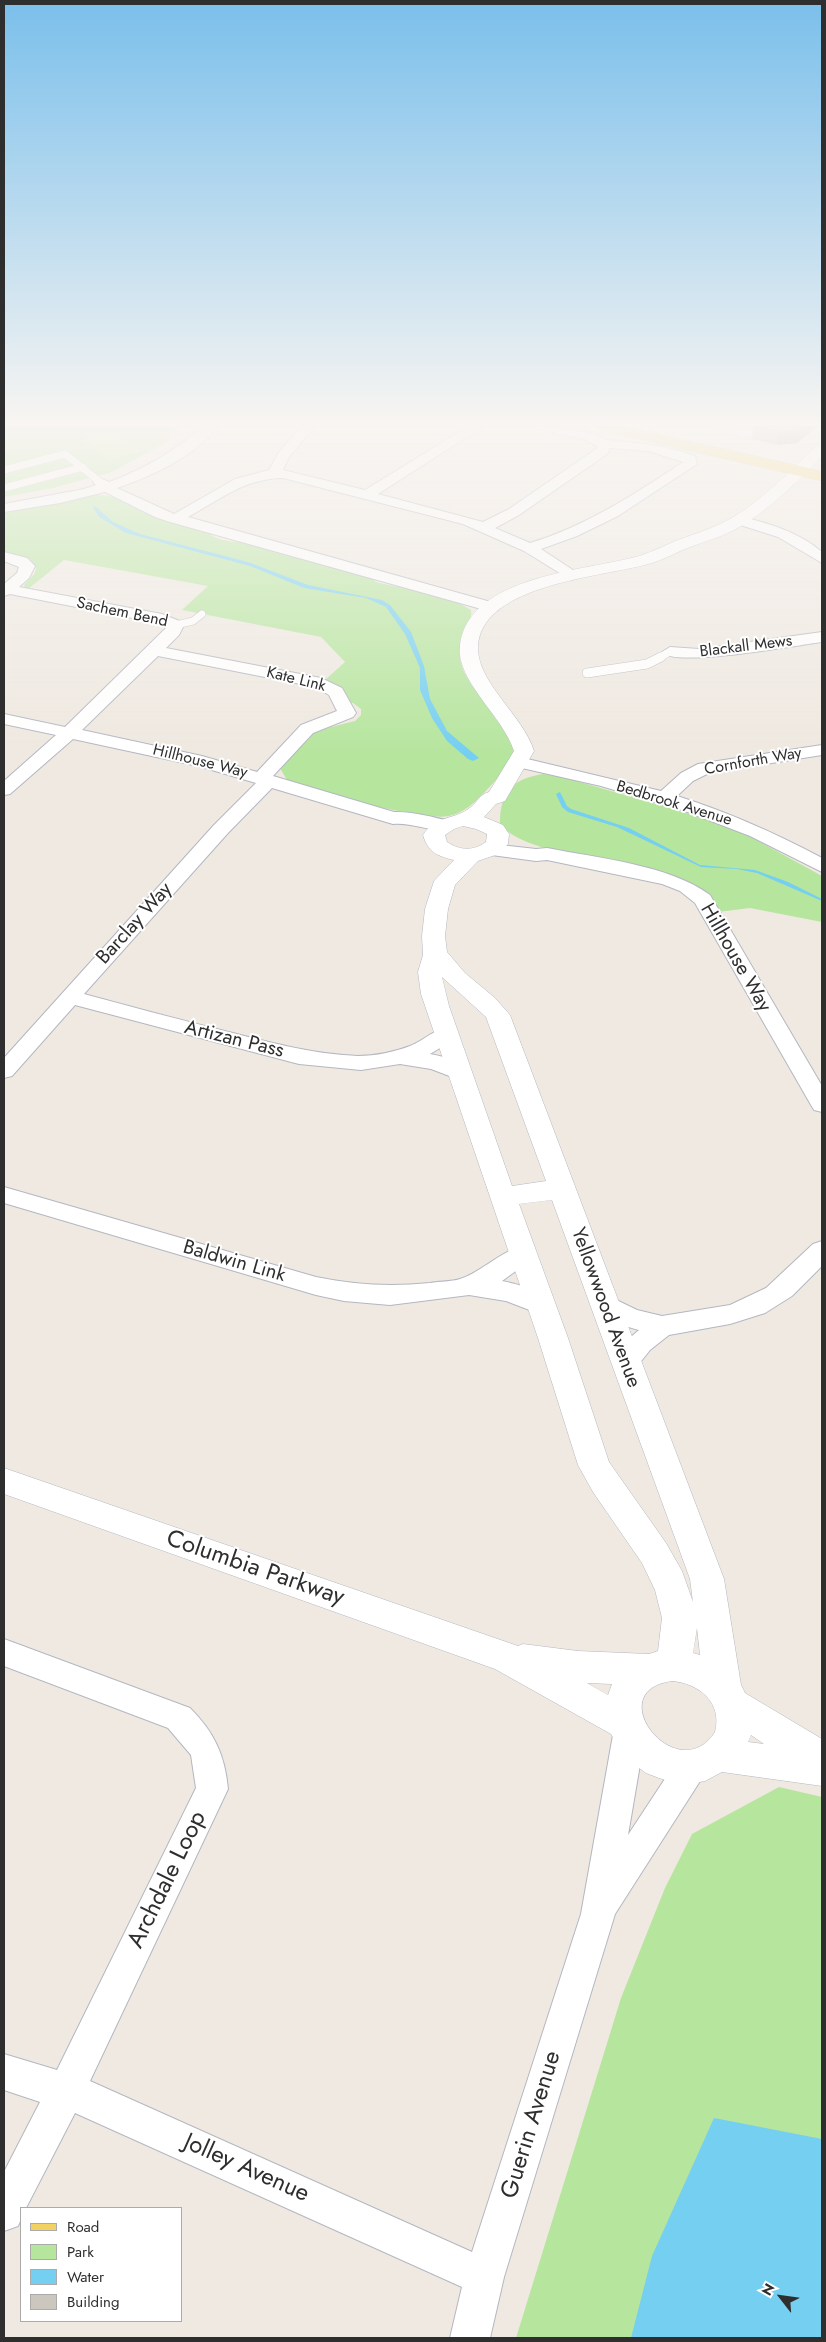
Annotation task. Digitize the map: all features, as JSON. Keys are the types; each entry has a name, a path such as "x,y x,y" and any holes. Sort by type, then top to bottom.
{"street":[{"path":"234,535 492,607"},
{"path":"502,535 529,548 571,575"},
{"path":"529,548 566,535"},
{"path":"686,543 697,535"},
{"path":"704,535 644,560 571,575 534,585 492,607 480,620 472,634 470,661 482,685 523,743 524,751 497,796 488,799 478,811 446,834 441,875 445,881 434,923 432,941 434,955 430,960 430,977 460,1073 594,1464 604,1483 652,1549 668,1579 678,1612 679,1640 661,1667 633,1682 624,1700 627,1729 645,1753 666,1764 706,1761 822,1769"},
{"path":"787,535 807,545 822,559"},
{"path":"4,556 22,561 28,566 24,576 5,590"},
{"name":"Sachem Bend","path":"4,790 69,733 153,650 174,632 176,625 162,619 5,590"},
{"name":"Blackall Mews","path":"670,652 700,654 822,637"},
{"name":"Kate Link","path":"153,650 321,683 336,692 347,713 307,729 265,779"},
{"name":"Hillhouse Way","path":"4,719 202,761 393,818 398,823 446,834"},
{"name":"Cornforth Way","path":"663,799 687,777 704,768 822,750"},
{"name":"Bedbrook Avenue","path":"519,762 574,774 663,799 748,828 822,866"},
{"name":"Barclay Way","path":"4,1071 265,779"},
{"path":"445,881 454,877 461,863 488,842 500,802 497,796"},
{"path":"446,834 482,823 488,842"},
{"path":"446,834 458,855 488,842"},
{"name":"Hillhouse Way","path":"488,842 536,855 547,854 668,879 687,887 703,899 822,1105"},
{"name":"Yellowwood Avenue","path":"434,955 442,958 455,977 498,1015 707,1579 728,1696"},
{"name":"Artizan Pass","path":"69,997 307,1058 354,1062 402,1058 435,1062 460,1073"},
{"name":"Artizan Pass","path":"402,1058 427,1048 447,1034"},
{"path":"502,1197 561,1189"},
{"name":"Baldwin Link","path":"4,1196 344,1292 390,1296 468,1286 510,1292 540,1305"},
{"path":"604,1302 630,1318 662,1326 721,1317 755,1306 779,1292 822,1250"},
{"name":"Baldwin Link","path":"468,1286 495,1274 522,1254"},
{"path":"626,1362 641,1343 662,1326"},
{"name":"Columbia Parkway","path":"4,1481 507,1658 627,1729"},
{"name":"Archdale Loop","path":"4,1652 179,1718 200,1738 209,1758 212,1789 66,2092 4,2212"},
{"name":"Columbia Parkway","path":"507,1658 578,1667 661,1667"},
{"path":"661,1667 690,1667 708,1675 728,1696 822,1759"},
{"path":"706,1761 732,1741 736,1723 728,1696"},
{"name":"Guerin Avenue","path":"470,2338 484,2276 598,1914 627,1729"},
{"name":"Guerin Avenue","path":"598,1914 706,1761"},
{"name":"Jolley Avenue","path":"4,2072 94,2102 484,2276"}],"lane":[{"path":"176,625 193,621 202,614"},
{"path":"587,673 647,664 670,652"}],"green space":[{"path":"4,535 212,535 219,539 245,542 371,577 376,582 448,599 471,610 470,621 460,648 462,667 473,687 512,738 514,750 507,765 485,792 462,811 444,817 380,807 287,780 280,768 311,732 355,721 361,715 361,709 353,703 346,701 339,688 325,680 345,662 321,637 182,610 208,586 64,560 28,589 24,585 35,573 36,568 30,559 4,552"},
{"path":"544,774 566,778 687,813 740,831 822,876 822,922 750,908 718,912 697,886 677,877 561,852 534,845 513,835 500,823 506,794 524,779"},
{"path":"779,1787 822,1797 822,2338 516,2338 621,1998 665,1888 692,1834"}],"water":[{"path":"135,535 145,535 248,562 308,585 382,600 390,605 411,632 424,666 430,699 447,731 479,758 473,761 468,759 447,741 432,718 420,690 420,668 405,634 386,607 366,598 304,588 250,566"},
{"path":"560,792 567,806 571,809 629,828 700,865 755,870 788,882 822,899 822,901 757,873 737,869 701,867 617,827 568,812 562,807 556,794"},
{"path":"714,2118 822,2139 822,2338 631,2338 652,2256"}]}
